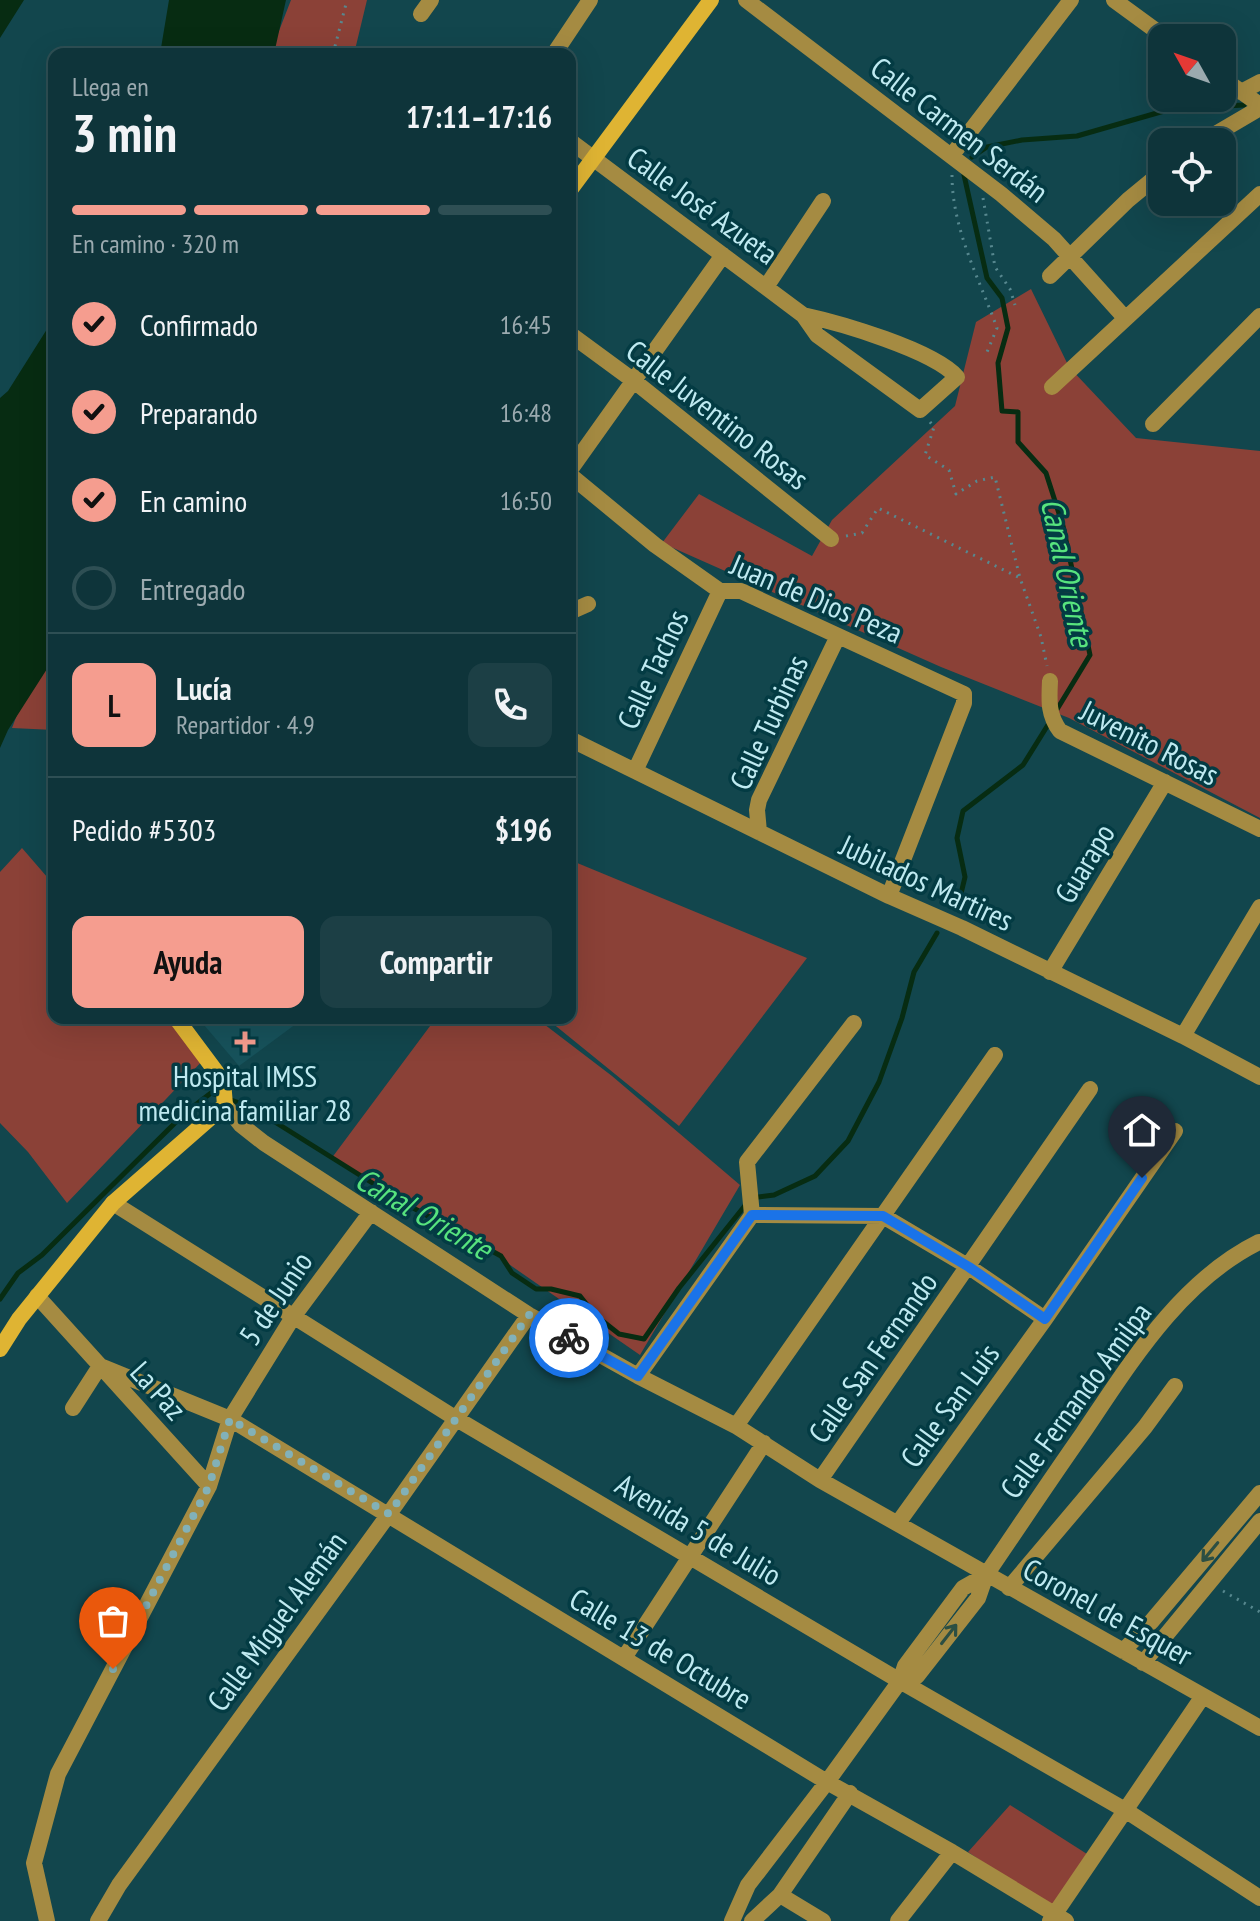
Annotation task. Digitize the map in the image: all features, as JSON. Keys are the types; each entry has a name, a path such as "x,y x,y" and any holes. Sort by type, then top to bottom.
{"main road":[{"path":"576,182 711,0"},
{"path":"0,1349 37,1296 113,1203 225,1105 223,1081 180,1024"}],"street":[{"path":"421,14 431,0"},
{"path":"558,48 590,0"},
{"name":"Calle Carmen Serdán","path":"746,0 987,182 1054,239 1125,318"},
{"path":"952,155 1071,0"},
{"path":"1114,0 1148,25"},
{"path":"1241,92 1260,82"},
{"path":"1225,128 1260,107 1236,88"},
{"name":"Calle José Azueta","path":"576,146 803,315 817,335 920,410 955,382 957,377 954,373 927,357 830,321 803,315"},
{"path":"1050,276 1148,184"},
{"path":"1052,387 1260,194"},
{"path":"766,287 823,201"},
{"path":"576,463 723,255"},
{"path":"1153,424 1260,316"},
{"name":"Calle Juventino Rosas","path":"576,338 831,539"},
{"name":"Juan de Dios Peza","path":"576,477 655,545 720,591 741,591 964,694 964,703 889,896"},
{"name":"Calle Tachos","path":"635,771 720,591"},
{"path":"576,609 588,604"},
{"name":"Calle Turbinas","path":"759,832 759,800 838,636"},
{"name":"Juvenito Rosas","path":"1050,681 1052,720 1060,731 1260,829"},
{"name":"Jubilados Martires","path":"576,742 1183,1036 1260,1077"},
{"name":"Guarapo","path":"1050,972 1165,782"},
{"path":"1183,1036 1260,907"},
{"path":"638,1376 752,1215 747,1162 854,1023"},
{"path":"736,1426 995,1055"},
{"name":"Calle San Fernando","path":"820,1480 1090,1089"},
{"name":"Coronel de Esquer","path":"225,1105 241,1125 264,1143 529,1315 736,1426 820,1480 1260,1728"},
{"name":"Calle San Luis","path":"898,1523 1175,1131"},
{"name":"Avenida 5 de Julio","path":"113,1203 455,1418 1125,1810 1260,1898"},
{"name":"5 de Junio","path":"47,1921 34,1863 58,1774 209,1486 230,1419 293,1317 371,1212"},
{"path":"752,1215 883,1216 969,1267 1045,1319"},
{"name":"Calle Fernando Amilpa","path":"732,1921 748,1885 827,1782 900,1681 905,1666 963,1588 986,1575 1138,1351 1189,1293 1232,1255 1260,1241"},
{"name":"La Paz","path":"37,1296 209,1486"},
{"name":"Calle Miguel Alemán","path":"98,1921 119,1885 389,1514 529,1315"},
{"path":"73,1408 100,1366"},
{"name":"Calle 13 de Octubre","path":"100,1366 230,1419 827,1782 952,1852 1057,1919"},
{"path":"1009,1588 1145,1427 1175,1386"},
{"path":"624,1658 764,1443"},
{"path":"1123,1651 1260,1493"},
{"path":"1143,1663 1260,1521"},
{"path":"1057,1919 1125,1810 1203,1696"},
{"path":"752,1921 780,1895 850,1793"},
{"path":"898,1921 952,1852"},
{"path":"780,1895 823,1921"}],"path":[{"path":"335,48 347,0"},
{"path":"952,155 952,187 962,236 997,328 987,352"},
{"path":"987,182 982,202 991,232 995,267 1010,289 1015,305"},
{"path":"920,410 934,427 925,455 949,470 956,494 977,481 995,477 1020,578 1041,637 1050,681"},
{"path":"831,539 862,533 878,508 1020,578"},
{"path":"1209,1583 1260,1612"}],"shaded area":[{"path":"0,0 24,0 0,38"},
{"path":"169,0 286,0 275,48 161,48"},
{"path":"291,0 367,0 355,48 272,48"},
{"path":"1031,289 1069,367 1136,438 1260,451 1260,818 1069,718 941,667 662,543 699,494 812,556 832,520 955,406 976,322"},
{"path":"48,328 48,667 0,748 0,398 8,391"},
{"path":"48,633 48,730 12,728"},
{"path":"22,848 48,878 48,1024 177,1024 206,1057 67,1203 28,1152 0,1123 0,872"},
{"path":"576,862 807,958 679,1126 553,1024 576,1024"},
{"name":"Hospital IMSS medicina familiar 28","path":"203,1024 296,1024 239,1066"},
{"path":"432,1024 544,1024 612,1076 740,1185 640,1355 484,1247 331,1159"},
{"path":"1010,1805 1087,1854 1052,1909 968,1852"}],"waterway":[{"name":"Canal Oriente","path":"972,157 987,147 1022,140 1077,136 1171,109 1244,105"},
{"name":"Canal Oriente","path":"964,175 987,278 1002,298 1008,328 998,363 1002,411 1018,412 1018,442 1046,473 1063,526 1090,655 1056,711"},
{"name":"Canal Oriente","path":"958,906 965,877 957,838 963,811 1023,765 1051,720"},
{"name":"Canal Oriente","path":"0,1299 18,1273 42,1255 185,1113 211,1093 251,1107 406,1204 501,1256 512,1273 536,1289 580,1296 595,1315 619,1334 644,1339 679,1288 751,1198 774,1195 815,1176 848,1141 879,1082 902,1018 914,972 937,933"}],"way so far":[{"path":"113,1669 209,1486 230,1419 389,1514 529,1315 569,1338"}],"place":[{"name":"Hospital IMSS medicina familiar 28","path":"245,1042"}],"route":[{"path":"569,1338 638,1376 752,1215 883,1216 969,1267 1045,1319 1142,1178"}]}
